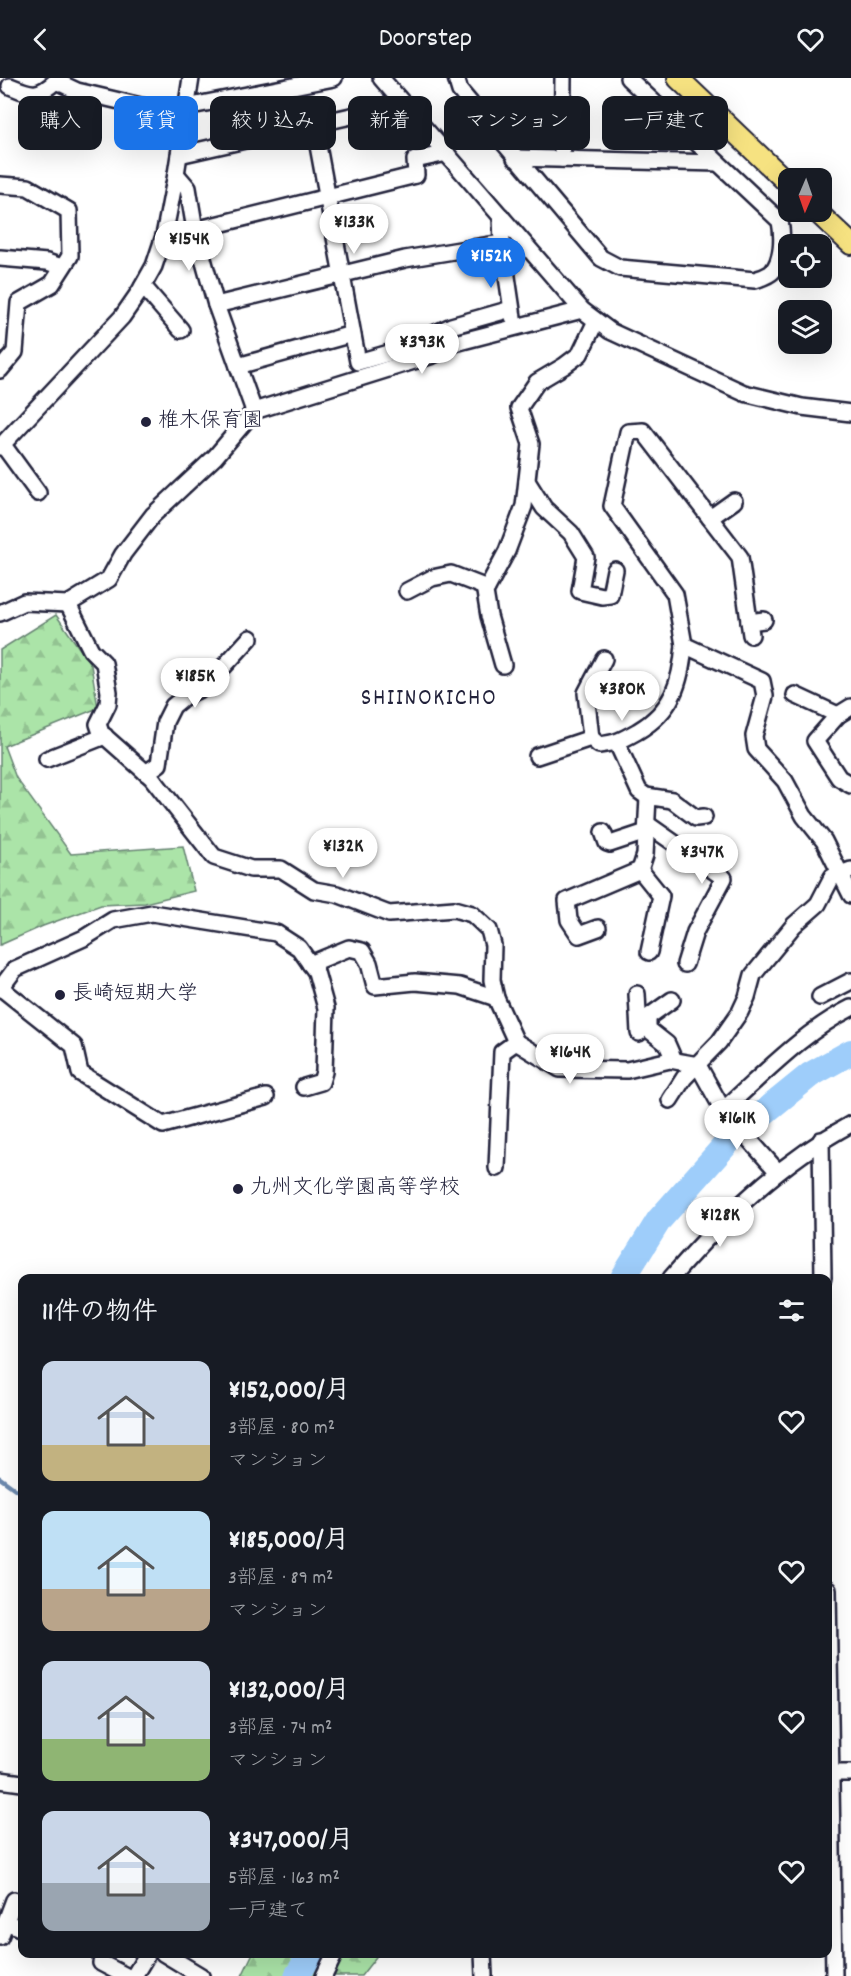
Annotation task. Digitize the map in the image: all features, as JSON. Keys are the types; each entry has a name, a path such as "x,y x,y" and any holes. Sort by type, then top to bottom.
{"main road":[{"path":"678,78 778,173"},
{"path":"828,222 851,244"}],"street":[{"path":"188,96 191,78"},
{"path":"198,106 334,78"},
{"path":"381,78 397,96"},
{"path":"456,78 460,91 601,258 620,268 755,280 771,274 779,260 782,235 780,221 628,78"},
{"path":"562,159 563,78"},
{"path":"10,86 29,94 42,93 56,81 77,91 114,99"},
{"path":"432,136 582,310 610,331 744,393 802,407 848,408"},
{"path":"179,155 210,148"},
{"path":"38,493 1,446 122,317 143,286 154,266 164,236 180,150"},
{"path":"319,150 358,362 396,351 451,326 511,309"},
{"path":"195,230 416,175 415,160 447,153"},
{"path":"516,158 718,163"},
{"path":"176,174 188,188 195,230 216,305 254,411"},
{"path":"0,185 28,187 69,211 70,256 52,284 19,303 15,352 0,370"},
{"path":"501,216 502,243 511,309 516,327"},
{"path":"216,305 405,259 502,243"},
{"path":"0,258 47,262 62,267"},
{"path":"143,286 181,330"},
{"path":"0,613 24,602 68,604 109,579 123,555 153,515 215,457 254,411 433,355 455,343 582,310"},
{"path":"503,665 489,616 485,592 507,551 524,506 531,444 519,408 537,382 580,354 596,321"},
{"path":"238,366 352,334"},
{"path":"604,659 586,693 591,738 599,745 617,743 653,722 670,702 682,670 684,645 675,594 612,506 628,432 643,431 740,557 755,625"},
{"path":"527,481 544,508 571,533 586,557 573,590 602,596 610,595 615,570"},
{"path":"710,518 734,501"},
{"path":"407,591 432,578 451,574 487,588"},
{"path":"47,759 101,730 108,704 109,692 104,663 91,650 68,604"},
{"path":"146,773 159,764 165,722 173,706 184,696 206,686 250,638"},
{"path":"684,645 762,681 765,696 754,736 756,748 784,781 804,816 846,872 851,895"},
{"path":"795,695 845,711 815,741 838,778 851,785"},
{"path":"101,730 146,773 214,857 251,869 280,869 314,890 337,894 389,914 454,909 472,914 489,930 493,945 492,981 496,998 516,1042 560,1069 627,1070 670,1061 698,1065"},
{"path":"537,756 591,738"},
{"path":"617,743 639,791 648,797 672,801 696,818 704,817"},
{"path":"598,928 579,935 569,920 567,901 640,870 645,855 648,797"},
{"path":"603,832 607,843 610,844 646,828"},
{"path":"646,828 724,878 695,932 685,964"},
{"path":"640,870 661,896 649,952"},
{"path":"670,1100 684,1078 719,1042 740,1012 753,975 794,925 818,904 832,878 846,872"},
{"path":"266,1097 163,1125 80,1073 75,1046 0,988 15,969 84,938 112,920 152,913 276,933 299,948 316,972 326,1008 324,1072 321,1082 304,1087"},
{"path":"310,964 349,948 362,951 369,963 375,986 415,982 460,986 496,998"},
{"path":"820,997 851,981"},
{"path":"637,994 639,1032 670,1061"},
{"path":"670,1061 667,1044 648,1029 648,1017 672,1000"},
{"path":"725,1112 802,1041 837,1015 851,1008"},
{"path":"497,1168 501,1052 516,1042"},
{"path":"698,1065 725,1112 775,1169"},
{"path":"674,1274 701,1243 775,1169 851,1124"},
{"path":"821,1140 823,1274"},
{"path":"832,1773 851,1773"},
{"path":"0,1780 18,1782"},
{"path":"832,1895 834,1976"},
{"path":"3,1929 14,1900"},
{"path":"134,1976 145,1958"},
{"path":"171,1958 201,1976"},
{"path":"324,1976 333,1958"},
{"path":"483,1958 484,1976"},
{"path":"101,1964 126,1976"}],"green space":[{"path":"56,615 91,665 98,708 4,746 16,778 71,854 183,846 194,891 145,903 101,905 43,926 0,945 0,650"},
{"path":"251,1958 375,1958 361,1976 242,1976"}],"waterway":[{"path":"625,1274 659,1220 729,1141 810,1075 851,1052"},
{"path":"0,1478 18,1491"},
{"path":"297,1976 308,1958"}],"place":[{"name":"椎木保育園","path":"146,422"},
{"name":"長崎短期大学","path":"60,995"},
{"name":"九州文化学園高等学校","path":"238,1189"}],"district":[{"name":"SHIINOKICHO","path":"429,699"}]}
